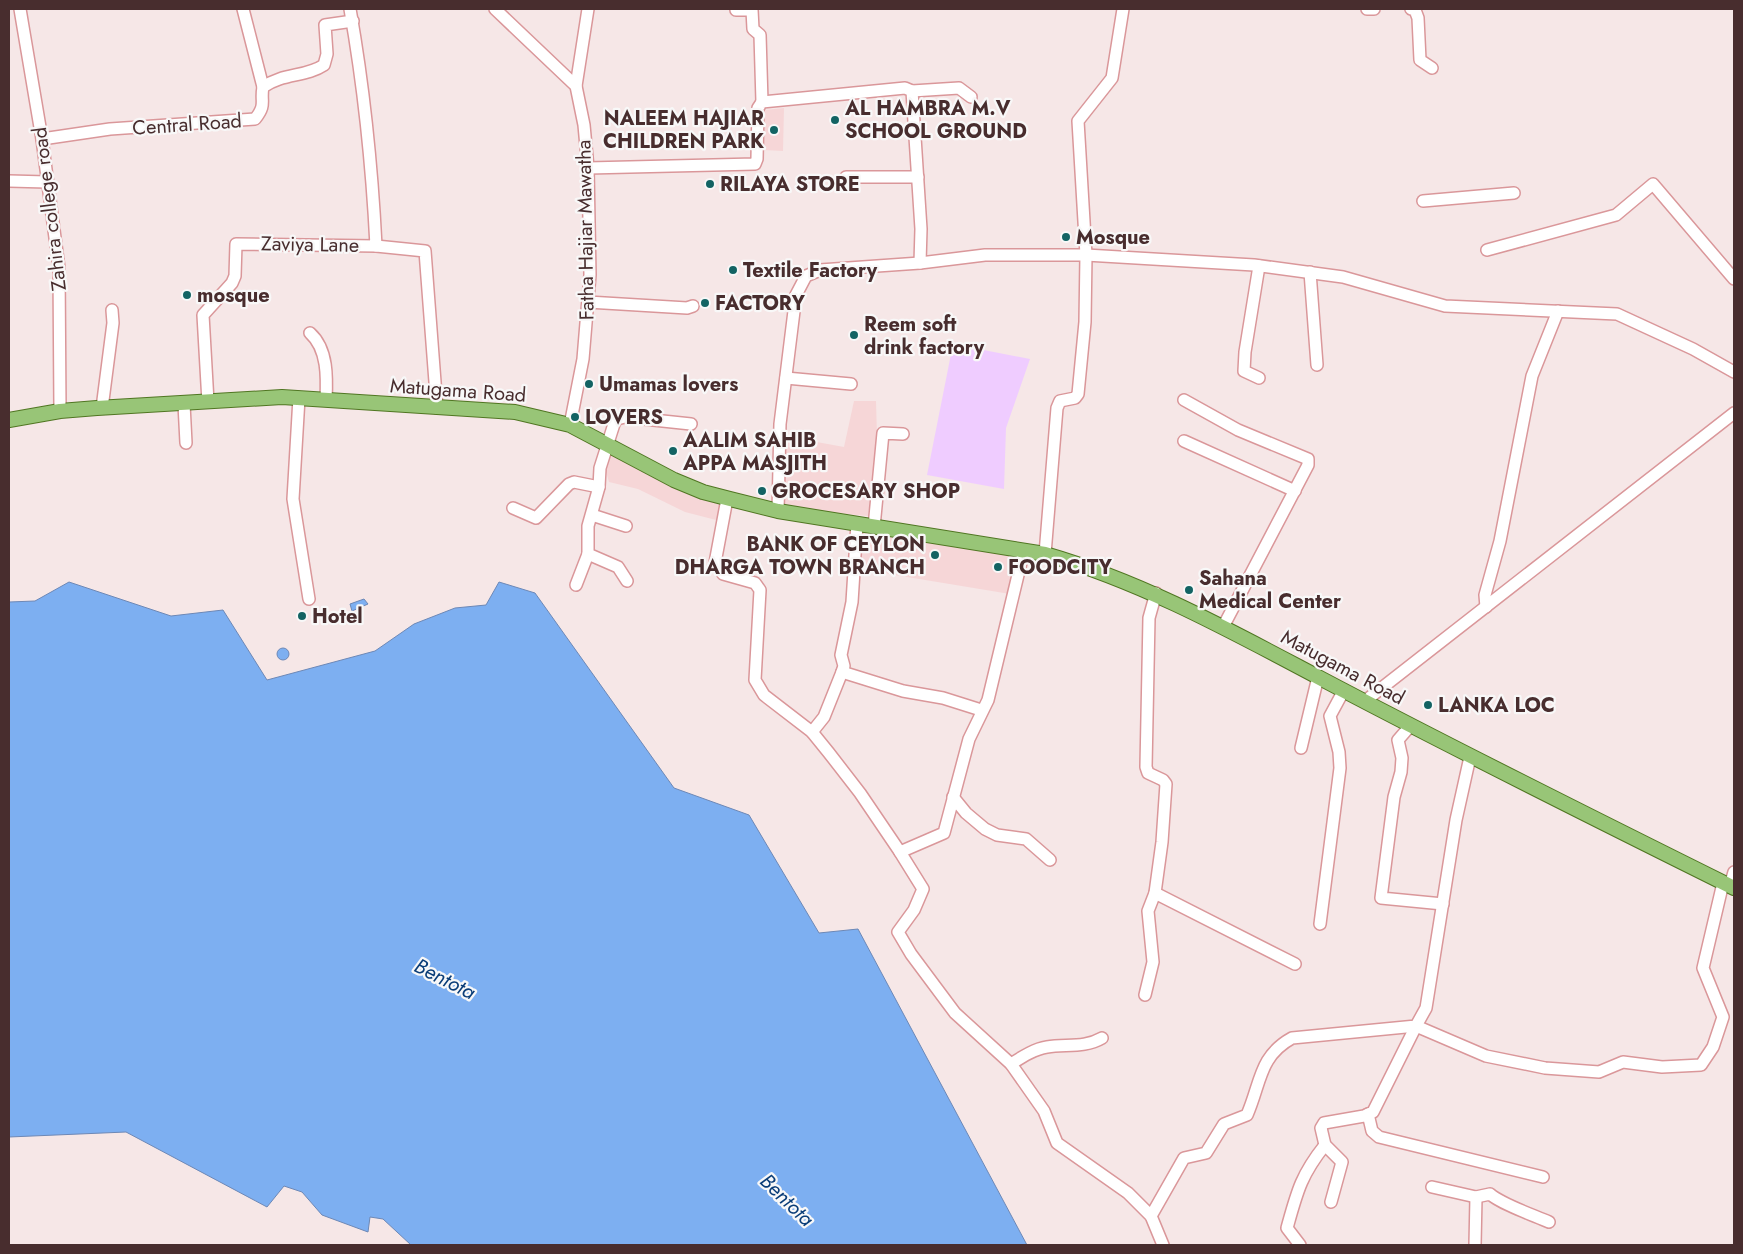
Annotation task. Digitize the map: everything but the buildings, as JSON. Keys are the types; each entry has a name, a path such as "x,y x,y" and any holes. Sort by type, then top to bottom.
{"main road":[{"name":"Matugama Road","path":"9,420 60,411 282,397 515,412 570,425 674,480 727,499 778,511 1024,550 1084,565 1156,594 1470,757 1729,886"}],"street":[{"name":"Zahira college road","path":"20,9 42,140 59,268 60,411"},
{"name":"Central Road","path":"42,140 110,129 255,119 261,112 264,100 263,87 243,9"},
{"name":"Zaviya Lane","path":"208,402 203,315 232,283 236,244 376,246 372,166 364,88 350,9"},
{"path":"495,9 576,86"},
{"path":"576,86 588,9"},
{"path":"1045,554 1057,408 1060,402 1075,398 1078,394 1084,322 1086,255 1078,121 1112,78 1123,9"},
{"path":"1367,9 1374,9"},
{"path":"1411,9 1415,10 1418,18 1420,60 1432,68"},
{"path":"588,168 755,164 757,159 758,108 762,102 760,34 753,29 752,10 736,10"},
{"path":"263,87 272,81 306,71 316,71 324,65 327,54 326,25 353,21"},
{"name":"Fatha Hajiar Mawatha","path":"570,425 583,359 588,302 588,168 584,125 576,86"},
{"path":"762,102 905,88 912,91 959,88 971,97"},
{"path":"912,91 918,177 920,263"},
{"path":"846,178 918,177"},
{"path":"9,181 47,182"},
{"path":"1487,250 1616,215 1653,184 1734,279"},
{"path":"1423,201 1514,193"},
{"path":"376,246 425,251 438,408"},
{"path":"778,511 780,424 796,295 806,276 820,270 920,263 985,254 1086,255 1260,266 1343,276 1445,306 1617,314 1693,349 1734,372"},
{"path":"1259,378 1244,371 1245,352 1260,266"},
{"path":"1310,272 1317,365"},
{"path":"588,302 687,308 693,306"},
{"path":"102,408 113,323 112,310"},
{"path":"1486,606 1485,596 1500,541 1532,376 1558,311"},
{"path":"310,333 315,337 327,367 326,400"},
{"path":"786,378 851,384"},
{"path":"299,398 293,499 309,598"},
{"path":"1184,400 1238,430 1308,459 1308,465 1295,491 1222,627"},
{"path":"184,404 186,443"},
{"path":"1365,701 1734,413"},
{"path":"576,585 588,554 588,526 599,487 600,468 617,418 625,417 691,424"},
{"path":"874,527 883,434 903,434"},
{"path":"1184,441 1295,491"},
{"path":"513,508 536,518 569,484 574,482 599,487"},
{"path":"727,499 715,563 722,574 755,583 760,590 755,680 764,695 812,732 860,793 923,889 914,910 898,932 911,954 955,1013 1010,1064 1044,1111 1057,1143 1128,1194 1150,1216 1164,1245"},
{"path":"592,515 626,526"},
{"path":"812,732 824,716 844,666 841,655 852,602 857,524"},
{"path":"900,852 944,833 969,739 981,710 988,700 1024,550"},
{"path":"588,554 618,567 627,581"},
{"path":"1145,995 1153,962 1148,911 1155,893 1162,842 1166,784 1163,780 1148,772 1146,767 1149,618 1156,594"},
{"path":"842,672 903,692 943,698 981,710"},
{"path":"1301,748 1318,677"},
{"path":"1320,924 1340,768 1339,752 1330,716 1344,690"},
{"path":"1411,725 1398,740 1402,758 1401,772 1394,797 1381,898 1443,904"},
{"path":"1331,1202 1342,1162 1325,1145 1320,1132 1324,1123 1373,1112 1426,1008 1456,820 1470,757"},
{"path":"953,797 966,813 985,829 997,835 1026,839 1050,860"},
{"path":"1150,1216 1184,1158 1206,1153 1224,1124 1247,1115 1268,1058 1278,1046 1292,1038 1416,1026 1486,1056 1544,1068 1599,1072 1623,1062 1662,1067 1701,1066 1713,1047 1723,1017 1703,968 1734,872"},
{"path":"1155,893 1295,964"},
{"path":"1010,1064 1027,1054 1046,1047 1092,1044 1102,1038"},
{"path":"1368,1114 1372,1131 1379,1137 1543,1177"},
{"path":"1300,1245 1287,1228 1298,1188 1307,1166 1325,1145"},
{"path":"1432,1187 1476,1198 1490,1194 1499,1202 1509,1203 1549,1222"},
{"path":"1476,1198 1476,1245"}],"shaded area":[{"name":"NALEEM HAJIAR CHILDREN PARK","path":"784,108 783,151 764,150 765,110"},
{"path":"953,344 1030,359 1006,428 1004,489 927,475"},
{"path":"854,401 876,401 877,437 868,516 780,508 784,436 844,447"},
{"path":"608,447 724,500 720,521 685,512 638,489 609,482 605,468"},
{"path":"859,529 1019,552 1010,594 889,574 862,565"}],"water":[{"name":"Bentota","path":"69,582 171,616 223,610 267,680 375,651 414,624 455,608 486,605 499,582 535,593 674,788 749,815 819,933 858,929 1027,1245 411,1245 383,1219 370,1217 368,1232 322,1215 302,1192 284,1186 267,1207 126,1132 9,1137 9,602 35,601"},
{"path":"364,599 368,604 352,611 350,604"},
{"path":"281,648 285,648 289,654 285,660 281,660 277,656 277,652"}],"place":[{"name":"AL HAMBRA M.V SCHOOL GROUND","path":"835,120"},
{"name":"NALEEM HAJIAR CHILDREN PARK","path":"774,130"},
{"name":"RILAYA STORE","path":"710,184"},
{"name":"Mosque","path":"1066,237"},
{"name":"Textile Factory","path":"733,270"},
{"name":"mosque","path":"187,295"},
{"name":"FACTORY","path":"705,303"},
{"name":"Reem soft drink factory","path":"854,335"},
{"name":"Umamas lovers","path":"589,384"},
{"name":"LOVERS","path":"575,417"},
{"name":"AALIM SAHIB APPA MASJITH","path":"673,451"},
{"name":"GROCESARY SHOP","path":"762,491"},
{"name":"BANK OF CEYLON DHARGA TOWN BRANCH","path":"935,555"},
{"name":"FOODCITY","path":"998,567"},
{"name":"Sahana Medical Center","path":"1189,590"},
{"name":"Hotel","path":"302,616"},
{"name":"LANKA LOC","path":"1428,705"}]}
